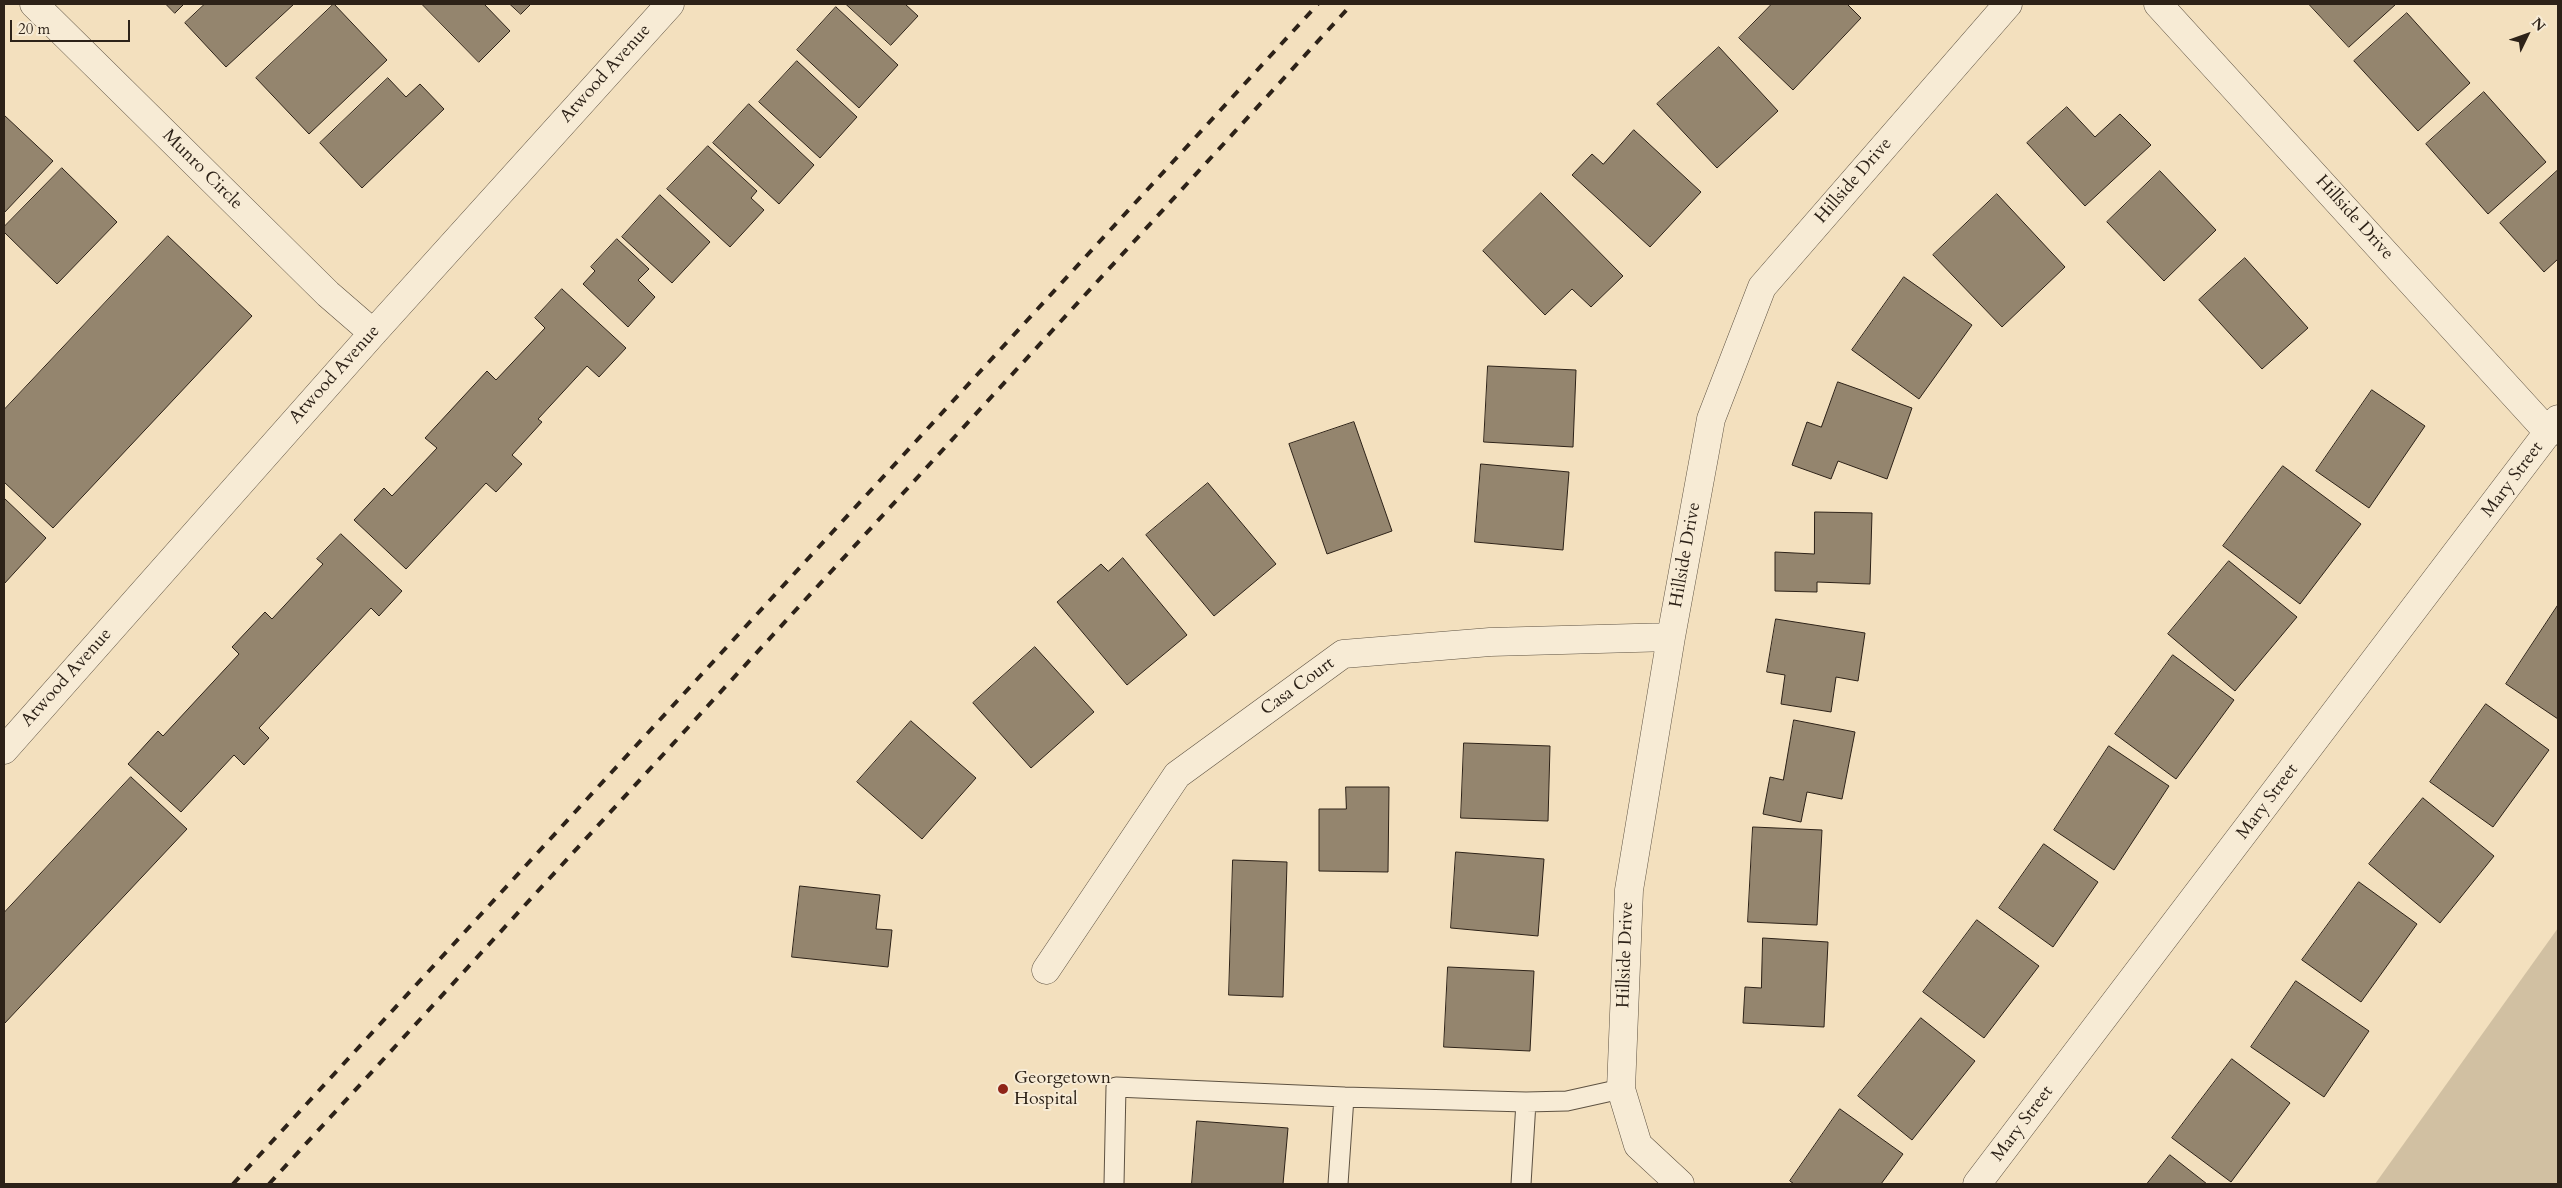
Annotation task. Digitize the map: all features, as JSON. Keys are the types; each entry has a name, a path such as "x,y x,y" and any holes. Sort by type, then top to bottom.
{"street":[{"name":"Munro Circle","path":"34,4 328,294 373,333"},
{"name":"Atwood Avenue","path":"4,750 373,333 670,4"},
{"name":"Hillside Drive","path":"1680,1184 1638,1145 1621,1089 1629,890 1671,638 1711,419 1762,287 2008,4"},
{"name":"Hillside Drive","path":"2158,4 2553,426"},
{"name":"Mary Street","path":"1977,1184 2553,426"},
{"name":"Casa Court","path":"1046,970 1177,775 1343,654 1490,642 1671,638"}],"lane":[{"path":"1114,1184 1116,1087 1344,1097 1526,1102 1567,1101 1621,1089"},
{"path":"1338,1184 1344,1097"},
{"path":"1522,1184 1526,1102"}],"shaded area":[{"path":"2558,928 2558,1184 2375,1184"}],"building":[{"path":"166,4 184,4 175,13"},
{"path":"205,4 294,4 226,67 185,23"},
{"path":"334,4 387,60 309,134 256,78"},
{"path":"422,4 484,4 510,31 479,62"},
{"path":"510,4 531,4 521,14"},
{"path":"846,4 905,4 918,16 891,45"},
{"path":"1772,4 1847,4 1861,18 1793,90 1739,38"},
{"path":"2309,4 2396,4 2349,47"},
{"path":"836,7 898,65 859,108 797,50"},
{"path":"2407,13 2470,83 2418,131 2354,61"},
{"path":"1719,47 1778,111 1717,168 1657,104"},
{"path":"797,61 857,117 820,158 759,102"},
{"path":"388,78 406,97 420,84 444,109 362,188 320,143"},
{"path":"2484,92 2546,162 2488,214 2426,144"},
{"path":"749,104 814,165 779,204 713,143"},
{"path":"2067,107 2095,137 2120,114 2151,145 2085,206 2027,143"},
{"path":"4,115 53,161 4,213"},
{"path":"1634,130 1701,192 1650,247 1572,175 1592,154 1603,164"},
{"path":"708,146 757,191 751,198 764,210 730,247 667,189"},
{"path":"62,168 117,222 57,284 4,232 4,227"},
{"path":"2558,170 2558,259 2544,272 2500,223"},
{"path":"2160,171 2216,230 2164,281 2107,222"},
{"path":"1541,193 1623,276 1591,307 1572,289 1545,315 1483,251"},
{"path":"1997,194 2065,267 2002,327 1933,255"},
{"path":"660,195 710,242 672,283 622,237"},
{"path":"168,236 252,316 53,528 4,482 4,410"},
{"path":"617,239 649,269 638,280 655,297 628,327 583,284 595,271 591,267"},
{"path":"2245,258 2308,328 2262,369 2199,300"},
{"path":"1904,277 1972,325 1919,399 1852,350"},
{"path":"562,289 626,348 599,377 587,366 538,419 542,422 512,455 522,464 496,492 486,483 406,569 354,520 384,488 392,496 437,448 425,438 487,371 496,380 545,328 535,318"},
{"path":"1488,366 1576,370 1573,447 1484,442"},
{"path":"1838,382 1912,408 1887,479 1838,461 1831,479 1792,465 1807,422 1821,427"},
{"path":"2372,390 2425,426 2369,508 2316,471"},
{"path":"1354,422 1392,531 1327,554 1289,444"},
{"path":"1481,464 1569,472 1563,550 1475,542"},
{"path":"2283,466 2361,524 2300,604 2223,546"},
{"path":"1208,483 1276,564 1214,616 1146,535"},
{"path":"4,498 46,538 4,584"},
{"path":"1815,512 1872,513 1870,584 1817,582 1817,592 1775,591 1775,552 1814,554"},
{"path":"341,534 402,591 379,616 371,608 259,728 269,738 244,765 234,755 181,812 128,764 158,731 163,736 239,654 232,647 265,612 272,619 323,564 317,559"},
{"path":"1123,558 1187,635 1127,685 1057,602 1101,564 1108,571"},
{"path":"2229,561 2297,617 2235,691 2168,634"},
{"path":"2558,605 2558,719 2506,684"},
{"path":"1776,619 1865,633 1858,681 1836,677 1831,712 1781,704 1785,675 1767,672"},
{"path":"1035,647 1094,712 1031,768 973,703"},
{"path":"2173,655 2234,700 2176,779 2115,734"},
{"path":"2486,704 2549,750 2493,827 2430,782"},
{"path":"1794,720 1855,732 1842,799 1807,792 1801,822 1763,814 1770,777 1783,780"},
{"path":"911,721 976,778 922,839 857,782"},
{"path":"1464,743 1550,746 1548,821 1461,818"},
{"path":"2109,746 2169,786 2114,870 2054,830"},
{"path":"131,777 187,829 4,1024 4,913"},
{"path":"1346,787 1389,787 1388,872 1319,871 1319,809 1346,809"},
{"path":"2423,798 2494,856 2440,923 2369,864"},
{"path":"1753,827 1822,830 1817,925 1748,922"},
{"path":"2044,844 2098,882 2053,947 1999,908"},
{"path":"1456,852 1544,859 1538,936 1451,928"},
{"path":"1233,860 1287,862 1283,997 1229,995"},
{"path":"2359,882 2417,924 2361,1002 2302,960"},
{"path":"800,886 880,895 876,929 892,930 888,967 792,957"},
{"path":"1977,920 2039,966 1984,1038 1923,992"},
{"path":"1763,938 1828,942 1824,1027 1743,1023 1745,987 1761,988"},
{"path":"1448,967 1534,971 1530,1051 1444,1047"},
{"path":"2296,981 2369,1031 2324,1097 2251,1047"},
{"path":"1921,1018 1975,1061 1912,1140 1858,1096"},
{"path":"2232,1059 2290,1103 2231,1182 2172,1138"},
{"path":"1840,1109 1903,1154 1881,1184 1794,1184 1790,1181"},
{"path":"1197,1121 1288,1128 1283,1184 1192,1184"},
{"path":"2170,1155 2207,1184 2147,1184"}],"railway":[{"path":"233,1184 1318,4"},
{"path":"269,1184 1352,4"}],"place":[{"name":"Georgetown Hospital","path":"1003,1089"}]}
